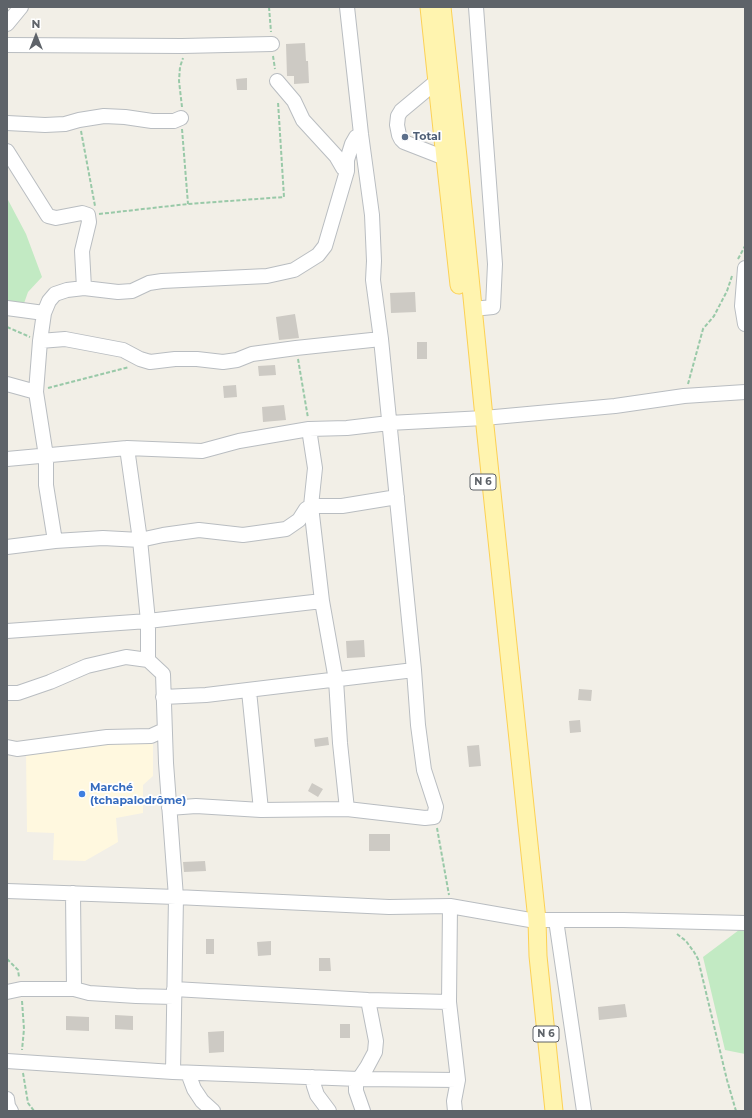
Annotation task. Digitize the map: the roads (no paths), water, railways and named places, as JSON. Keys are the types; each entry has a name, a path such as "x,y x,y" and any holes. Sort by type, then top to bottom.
{"main road":[{"name":"N 6","path":"429,7 463,317 475,400 481,419"},
{"name":"N 6","path":"442,7 473,309 481,419 534,897 533,920 554,1111"}],"street":[{"path":"7,24 21,7"},
{"path":"169,808 196,806 261,810 347,810 425,818 434,817 436,807 424,770 418,725 397,497 381,339 373,280 374,261 372,215 361,134 347,7"},
{"path":"473,309 493,307 494,264 476,7"},
{"path":"7,45 182,46 272,44"},
{"path":"277,81 294,101 303,120 336,156 347,171"},
{"path":"437,81 401,111 398,116 398,135 404,142 445,158"},
{"path":"7,123 45,125 64,124 104,116 152,121 174,121 181,118"},
{"path":"55,541 46,485 46,456 36,392 44,313 49,301 55,294 67,290 84,288 118,292 132,291 149,284 162,281 267,276 294,270 318,255 325,246 347,171 352,144 356,137 361,134"},
{"path":"7,152 48,216 56,218 82,213 92,215 82,251 84,288"},
{"path":"741,264 742,306 745,324"},
{"path":"7,308 44,313"},
{"path":"40,341 65,340 123,350 140,359 150,362 176,359 197,359 223,362 237,360 252,354 381,339"},
{"path":"7,384 36,392"},
{"path":"7,459 127,448 202,451 239,441 309,429 347,428 389,423 481,419 615,406 684,396 745,392"},
{"path":"309,429 315,468 311,506 322,601 336,680 340,743 347,810"},
{"path":"127,448 140,540 148,621 148,660"},
{"path":"7,547 55,541 103,538 140,540 199,530 243,535 286,529 299,520 306,509 311,506 342,506 397,497"},
{"path":"7,631 148,621 322,601"},
{"path":"7,693 18,693 87,666 126,657 148,660 162,674 166,764 176,897 173,1072"},
{"path":"163,697 206,696 414,670"},
{"path":"249,691 261,810"},
{"path":"7,747 17,749 107,737 151,736 164,730"},
{"path":"7,891 389,907 450,906 533,920 623,920 745,923"},
{"path":"72,893 74,989"},
{"path":"450,906 449,1002 458,1080 454,1101 454,1111"},
{"path":"556,920 584,1111"},
{"path":"7,992 22,989 74,989 89,993 136,996 174,993 449,1002"},
{"path":"363,1111 356,1091 356,1084 375,1052 376,1041 368,1000"},
{"path":"14,1062 188,1073 359,1079 458,1080"},
{"path":"188,1073 194,1089 202,1101 214,1111"},
{"path":"312,1077 317,1095 329,1111"},
{"path":"7,1099 10,1111"}],"place":[{"name":"Total","path":"405,137"},
{"name":"Marché (tchapalodrôme)","path":"82,794"}]}
